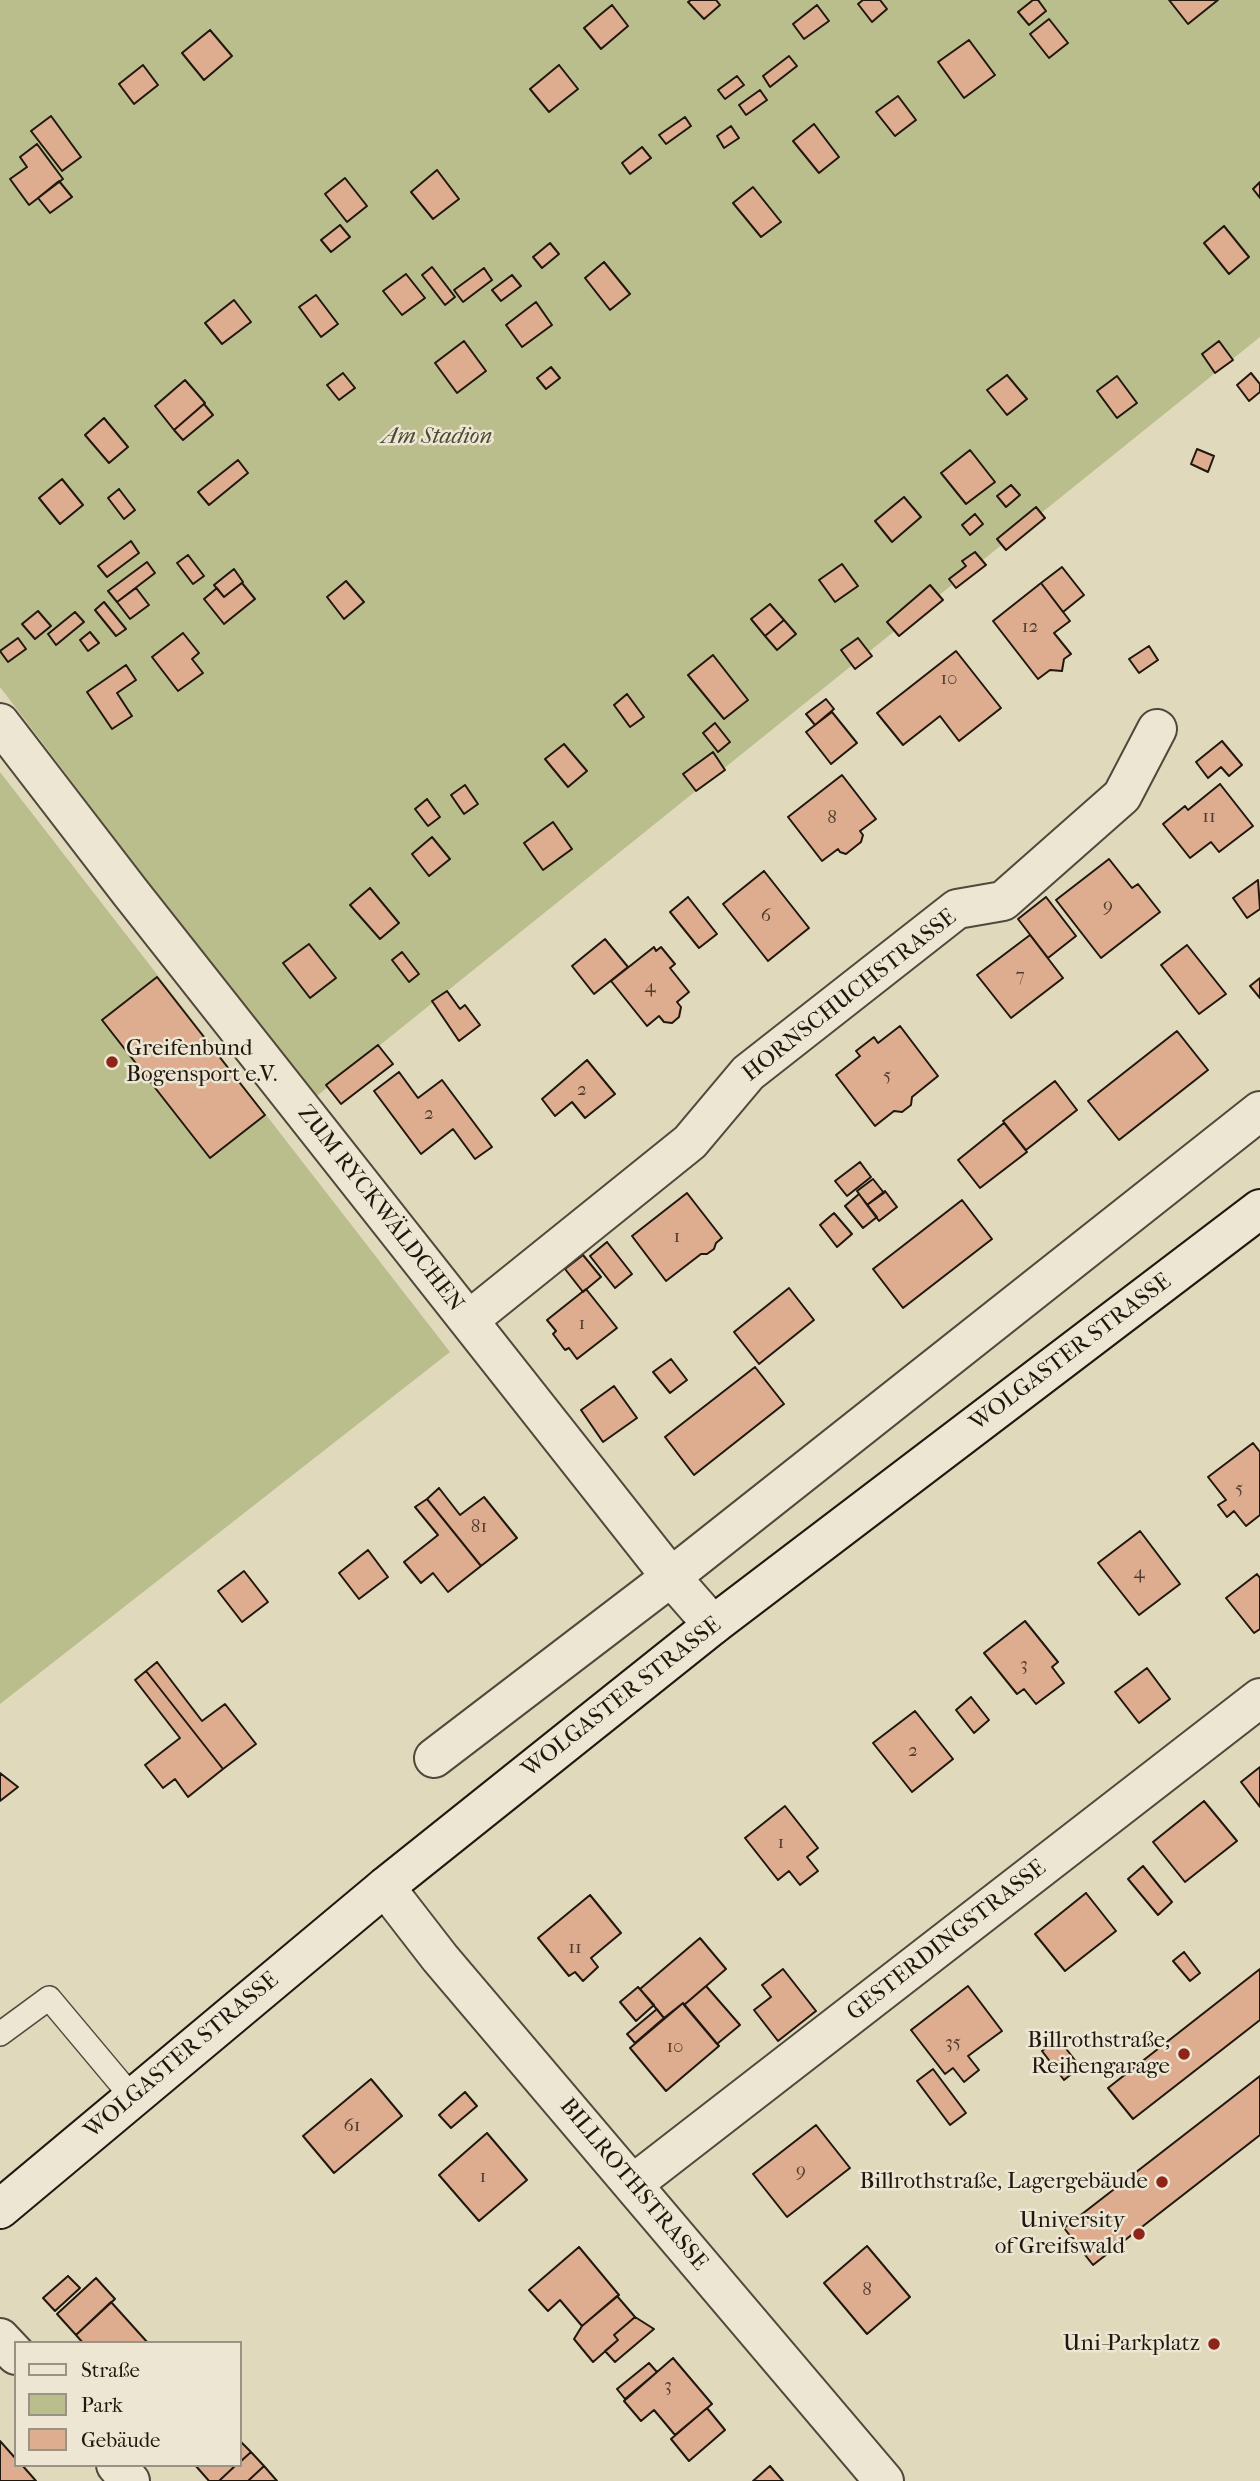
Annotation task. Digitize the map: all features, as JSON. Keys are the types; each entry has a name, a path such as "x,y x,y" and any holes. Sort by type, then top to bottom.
{"street":[{"name":"ZUM RYCKWÄLDCHEN","path":"0,723 130,892 671,1577 713,1625"},
{"name":"HORNSCHUCHSTRASSE","path":"469,1321 690,1142 748,1073 946,917 957,909 1003,901 1122,796 1157,729"},
{"path":"434,1758 671,1577 1260,1111"},
{"name":"WOLGASTER STRASSE","path":"0,2209 385,1887 713,1625 1260,1209"},
{"name":"GESTERDINGSTRASSE","path":"633,2184 1260,1698"},
{"name":"BILLROTHSTRASSE","path":"385,1887 440,1958 884,2481"},
{"path":"0,2338 14,2353"},
{"path":"118,2467 130,2481"}],"lane":[{"path":"0,2034 49,1998 132,2097"}],"green space":[{"name":"Am Stadion","path":"0,0 1260,0 1260,337 313,1099 0,687"},
{"name":"Greifenbund Bogensport e.V.","path":"0,772 450,1352 0,1704"}],"building":[{"path":"716,0 720,5 704,19 688,2"},
{"path":"863,0 880,0 887,9 872,22 858,4"},
{"path":"1033,0 1038,0 1046,11 1029,25 1018,12"},
{"path":"1169,0 1218,0 1188,24"},
{"path":"612,5 628,26 601,49 584,28"},
{"path":"817,5 829,21 804,39 793,24"},
{"path":"1049,19 1068,43 1049,58 1030,34"},
{"path":"210,30 232,56 204,80 182,53"},
{"path":"969,40 995,75 964,98 938,62"},
{"path":"789,56 797,66 770,87 763,76"},
{"path":"143,65 158,85 134,104 119,84"},
{"path":"559,65 578,89 549,112 530,89"},
{"path":"737,76 744,85 725,99 718,90"},
{"path":"760,90 767,100 746,115 739,105"},
{"path":"898,96 916,120 895,136 876,112"},
{"path":"51,116 81,157 62,171 31,131"},
{"path":"685,117 691,126 666,144 659,135"},
{"path":"814,124 839,157 819,173 793,141"},
{"path":"731,126 739,138 724,148 717,136"},
{"path":"37,144 63,179 29,205 10,179 27,167 20,157"},
{"path":"642,147 651,158 630,174 622,163"},
{"path":"437,170 459,199 433,219 411,192"},
{"path":"345,178 367,206 347,222 325,194"},
{"path":"59,181 72,197 50,213 38,198"},
{"path":"1260,182 1260,198 1253,189"},
{"path":"753,187 781,222 761,237 733,203"},
{"path":"340,225 350,237 331,252 321,240"},
{"path":"1224,226 1249,257 1229,274 1204,243"},
{"path":"550,243 559,254 542,268 533,257"},
{"path":"604,262 630,294 610,310 585,278"},
{"path":"432,267 455,297 445,305 422,275"},
{"path":"484,268 492,280 463,302 454,290"},
{"path":"406,274 425,298 402,315 383,291"},
{"path":"512,275 521,286 501,301 492,290"},
{"path":"316,295 338,324 321,337 299,307"},
{"path":"234,300 251,322 222,344 205,323"},
{"path":"536,302 552,325 522,347 506,325"},
{"path":"464,341 486,371 457,393 435,363"},
{"path":"1219,341 1233,360 1215,373 1202,354"},
{"path":"551,367 560,378 546,389 537,378"},
{"path":"343,373 355,388 339,400 327,385"},
{"path":"1251,373 1260,384 1260,392 1249,401 1237,385"},
{"path":"1007,375 1027,399 1007,415 987,390"},
{"path":"1117,376 1137,403 1117,418 1097,391"},
{"path":"185,380 205,403 174,430 155,406"},
{"path":"204,404 213,415 183,440 174,430"},
{"path":"104,418 128,447 109,463 85,435"},
{"path":"1197,449 1214,456 1208,472 1191,464"},
{"path":"970,450 995,482 966,504 941,473"},
{"path":"238,460 248,473 209,505 198,492"},
{"path":"62,479 83,505 60,524 39,498"},
{"path":"1011,485 1020,495 1006,507 997,496"},
{"path":"119,489 135,510 124,519 108,498"},
{"path":"904,497 921,517 892,542 875,521"},
{"path":"1036,507 1045,518 1006,550 997,539"},
{"path":"975,514 983,524 970,535 962,525"},
{"path":"131,541 139,553 107,577 98,566"},
{"path":"975,552 986,565 956,588 949,579 966,566 962,561"},
{"path":"188,555 204,576 193,584 177,563"},
{"path":"147,562 155,573 117,602 108,591"},
{"path":"842,564 858,586 835,602 819,580"},
{"path":"1062,567 1084,595 1063,612 1041,583"},
{"path":"234,569 243,582 224,597 214,585"},
{"path":"346,581 364,602 344,619 327,597"},
{"path":"242,583 255,599 224,624 204,599 217,588 224,597"},
{"path":"1041,583 1070,621 1054,633 1071,654 1064,659 1062,671 1050,670 1038,679 993,621"},
{"path":"930,585 943,600 899,636 887,622"},
{"path":"136,588 149,605 130,619 117,602"},
{"path":"104,602 126,629 116,636 95,610"},
{"path":"770,604 784,620 765,636 751,619"},
{"path":"38,611 51,626 35,639 22,624"},
{"path":"75,612 84,622 56,645 48,634"},
{"path":"784,620 796,634 777,650 765,636"},
{"path":"90,632 99,643 88,651 80,640"},
{"path":"183,633 199,653 192,659 203,673 178,691 152,657"},
{"path":"18,638 26,649 8,662 0,651"},
{"path":"858,638 872,656 855,669 841,650"},
{"path":"1149,646 1158,660 1139,673 1129,659"},
{"path":"956,651 1001,708 959,741 940,716 903,745 877,713"},
{"path":"713,655 748,700 724,719 688,675"},
{"path":"126,665 136,680 117,693 132,716 112,729 87,692"},
{"path":"627,694 644,717 630,727 614,705"},
{"path":"826,699 834,709 815,725 806,714"},
{"path":"832,712 857,743 831,764 806,732"},
{"path":"715,723 730,742 718,752 703,733"},
{"path":"1222,741 1242,765 1229,776 1221,767 1208,778 1196,762"},
{"path":"564,744 587,771 568,787 545,759"},
{"path":"713,752 725,770 696,791 683,774"},
{"path":"842,775 876,819 860,831 863,835 861,842 846,854 838,849 822,861 788,817"},
{"path":"1220,784 1253,826 1219,852 1211,842 1190,858 1163,824 1185,806 1188,810"},
{"path":"465,785 478,804 464,814 451,795"},
{"path":"427,799 440,817 428,826 415,809"},
{"path":"553,822 572,849 543,870 524,843"},
{"path":"432,837 450,859 429,876 412,854"},
{"path":"1109,859 1132,888 1138,884 1160,912 1101,958 1056,900"},
{"path":"764,871 809,928 768,961 723,904"},
{"path":"1258,880 1260,909 1247,918 1233,898"},
{"path":"370,888 399,923 380,939 350,905"},
{"path":"688,897 717,934 699,948 670,912"},
{"path":"1046,897 1076,936 1048,958 1018,919"},
{"path":"1030,935 1063,978 1011,1018 977,975"},
{"path":"605,939 628,967 594,994 572,966"},
{"path":"309,944 336,978 310,998 283,963"},
{"path":"1187,945 1226,994 1199,1014 1161,965"},
{"path":"654,947 656,951 661,947 675,964 670,968 689,992 677,1002 681,1007 679,1017 672,1023 664,1022 659,1016 647,1026 611,981"},
{"path":"402,952 419,974 409,982 392,960"},
{"path":"157,977 265,1115 210,1158 102,1020"},
{"path":"1260,978 1260,998 1250,986"},
{"path":"447,991 460,1009 465,1005 480,1025 459,1041 432,1001"},
{"path":"900,1026 938,1076 912,1097 911,1105 902,1112 894,1111 875,1126 836,1075 860,1056 856,1051 874,1037 878,1043"},
{"path":"1177,1031 1208,1070 1119,1140 1088,1101"},
{"path":"378,1045 393,1064 341,1104 326,1085"},
{"path":"587,1060 615,1094 585,1118 572,1102 555,1116 542,1099"},
{"path":"399,1072 418,1098 442,1080 492,1147 475,1159 453,1129 421,1154 374,1091"},
{"path":"1055,1081 1077,1110 1026,1150 1003,1121"},
{"path":"1004,1123 1027,1152 980,1188 958,1160"},
{"path":"860,1162 871,1177 847,1196 835,1181"},
{"path":"873,1179 884,1193 867,1205 857,1191"},
{"path":"885,1191 897,1207 879,1221 867,1205"},
{"path":"687,1193 722,1238 714,1249 707,1254 701,1254 666,1281 632,1236"},
{"path":"859,1194 877,1217 863,1228 845,1206"},
{"path":"962,1200 992,1239 903,1308 873,1269"},
{"path":"834,1213 852,1234 837,1247 820,1225"},
{"path":"607,1242 632,1274 615,1288 590,1256"},
{"path":"583,1255 601,1277 583,1292 565,1269"},
{"path":"789,1288 814,1320 759,1364 734,1332"},
{"path":"586,1289 617,1328 577,1359 569,1348 565,1350 547,1320"},
{"path":"671,1359 687,1380 670,1393 653,1372"},
{"path":"755,1367 784,1404 694,1475 665,1437"},
{"path":"614,1386 637,1418 603,1442 581,1410"},
{"path":"1253,1443 1260,1452 1260,1515 1246,1526 1234,1511 1227,1517 1218,1505 1226,1500 1208,1477"},
{"path":"439,1488 460,1515 484,1497 517,1538 481,1566 427,1499"},
{"path":"427,1499 481,1566 448,1592 433,1573 421,1583 404,1562 438,1535 415,1507"},
{"path":"1140,1531 1180,1584 1139,1615 1098,1563"},
{"path":"368,1550 388,1577 359,1599 339,1573"},
{"path":"244,1571 268,1602 242,1622 218,1591"},
{"path":"1257,1574 1260,1578 1260,1629 1254,1633 1226,1598"},
{"path":"1025,1621 1058,1662 1052,1667 1064,1683 1036,1704 1024,1689 1017,1694 984,1653"},
{"path":"157,1662 202,1721 225,1704 256,1744 223,1769 146,1671"},
{"path":"1147,1668 1170,1699 1139,1723 1115,1692"},
{"path":"146,1671 223,1769 188,1797 175,1779 163,1788 145,1765 180,1738 135,1680"},
{"path":"971,1697 989,1720 974,1733 956,1710"},
{"path":"915,1711 953,1759 912,1792 873,1743"},
{"path":"1260,1767 1260,1807 1241,1782"},
{"path":"0,1773 18,1787 0,1801"},
{"path":"1204,1801 1237,1841 1185,1882 1153,1842"},
{"path":"785,1806 818,1848 807,1857 818,1871 800,1885 789,1871 778,1880 745,1838"},
{"path":"1143,1866 1172,1902 1158,1915 1128,1879"},
{"path":"1086,1893 1116,1931 1065,1971 1035,1934"},
{"path":"590,1895 621,1933 591,1958 598,1967 583,1981 575,1972 569,1976 538,1938"},
{"path":"700,1938 726,1969 684,2005 683,2003 664,2018 640,1989"},
{"path":"1184,1952 1200,1973 1190,1981 1173,1961"},
{"path":"783,1969 816,2011 778,2041 754,2010 771,1997 762,1985"},
{"name":"Billrothstraße, Reihengarage","path":"1260,1969 1260,2020 1133,2119 1108,2088"},
{"path":"706,1986 740,2025 717,2044 684,2005"},
{"path":"968,1986 1002,2031 968,2056 979,2070 964,2082 953,2068 945,2074 911,2030"},
{"path":"638,1987 654,2005 636,2021 620,2002"},
{"path":"683,2003 719,2046 666,2091 630,2048"},
{"path":"657,2009 664,2018 635,2043 627,2034"},
{"path":"1058,2038 1080,2067 1064,2080 1042,2051"},
{"path":"933,2069 966,2113 950,2125 917,2081"},
{"name":"Billrothstraße, Lagergebäude","path":"1260,2076 1260,2135 1093,2265 1064,2228"},
{"path":"371,2079 402,2116 334,2173 303,2136"},
{"path":"465,2092 477,2106 451,2128 439,2115"},
{"path":"816,2125 850,2168 787,2217 753,2174"},
{"path":"487,2133 527,2180 479,2221 439,2175"},
{"path":"867,2246 910,2297 867,2334 824,2283"},
{"path":"579,2247 619,2295 582,2326 560,2300 548,2311 529,2290"},
{"path":"68,2276 80,2288 55,2311 43,2298"},
{"path":"96,2278 115,2299 76,2335 57,2314"},
{"path":"617,2296 635,2317 614,2335 618,2340 593,2362 574,2339 582,2326"},
{"path":"111,2302 146,2341 81,2341 76,2335"},
{"path":"635,2317 654,2329 615,2362 605,2351 618,2340 614,2335"},
{"path":"673,2358 712,2404 675,2435 654,2410 641,2421 624,2401"},
{"path":"649,2363 657,2372 625,2399 617,2389"},
{"path":"707,2408 725,2430 689,2461 671,2439"},
{"path":"0,2441 14,2457 14,2467 24,2467 36,2481 0,2481"},
{"path":"242,2443 251,2452 242,2460"},
{"path":"251,2452 264,2466 248,2481 219,2481 234,2467 242,2467 242,2460"},
{"path":"264,2466 277,2481 248,2481"},
{"path":"770,2466 783,2481 753,2481"},
{"path":"197,2467 234,2467 219,2481 209,2481"}],"place":[{"name":"Greifenbund Bogensport e.V.","path":"112,1062"},
{"name":"Billrothstraße, Reihengarage","path":"1184,2054"},
{"name":"Billrothstraße, Lagergebäude","path":"1162,2182"},
{"name":"University of Greifswald","path":"1139,2234"},
{"name":"Uni-Parkplatz","path":"1214,2344"}]}
